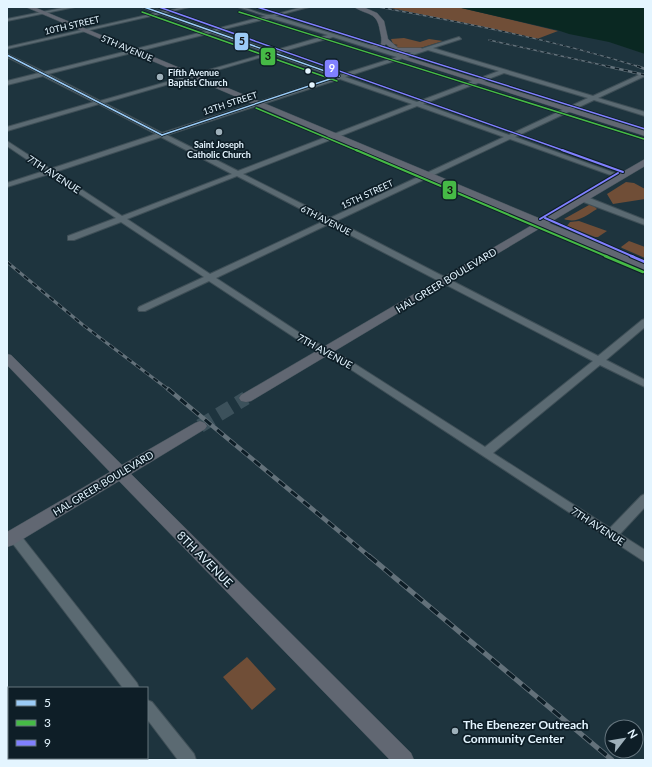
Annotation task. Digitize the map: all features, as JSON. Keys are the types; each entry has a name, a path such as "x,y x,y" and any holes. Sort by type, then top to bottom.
{"main road":[{"name":"5TH AVENUE","path":"29,7 45,12 192,76 645,266"},
{"path":"357,7 368,11 379,18 383,24 385,40 383,45 372,47"},
{"path":"385,40 402,57 645,134"},
{"path":"394,49 410,52 424,49"},
{"name":"HAL GREER BOULEVARD","path":"246,398 645,162"},
{"name":"8TH AVENUE","path":"7,358 404,760"},
{"name":"HAL GREER BOULEVARD","path":"10,538 200,426"}],"street":[{"path":"45,12 64,7"},
{"path":"7,20 73,7"},
{"path":"144,7 621,177"},
{"name":"10TH STREET","path":"7,48 187,7"},
{"path":"240,7 402,57"},
{"path":"7,83 307,7"},
{"path":"7,129 331,36"},
{"name":"13TH STREET","path":"7,185 459,38"},
{"path":"341,39 391,56 393,59"},
{"path":"424,49 504,71 645,114"},
{"name":"6TH AVENUE","path":"7,55 645,384"},
{"path":"71,238 504,71"},
{"name":"15TH STREET","path":"142,309 643,75"},
{"name":"7TH AVENUE","path":"7,143 306,341 341,359 645,557"},
{"path":"584,198 645,223"},
{"path":"485,453 546,405 645,322"},
{"path":"611,535 645,499"},
{"path":"10,538 131,687"},
{"path":"148,708 188,760"}],"shaded area":[{"path":"386,7 457,7 558,31 537,39"},
{"path":"457,7 645,7 645,54 609,42"},
{"path":"404,38 420,42 429,39 443,41 417,49 398,49 395,46 398,45 393,44 391,39"},
{"path":"626,182 634,183 645,189 645,199 613,204 607,194"},
{"path":"589,205 593,205 597,209 578,220 564,219"},
{"path":"579,221 607,231 598,237 595,237 567,226 570,222"},
{"path":"629,241 645,247 645,258 621,247"},
{"path":"247,657 276,689 252,710 223,677"}],"tunnel":[{"path":"200,426 246,398"}],"railway":[{"path":"378,7 543,40 638,66"},
{"path":"489,40 611,67"},
{"path":"606,66 645,75"},
{"path":"638,66 645,69"},
{"path":"7,262 83,325 169,390"},
{"path":"168,389 370,557"},
{"path":"369,556 612,760"}],"transit line":[{"name":"5","path":"144,7 339,76"},
{"name":"9","path":"159,7 623,172"},
{"name":"9","path":"257,7 645,129"},
{"name":"3","path":"142,12 337,81"},
{"name":"3","path":"239,12 644,139"},
{"name":"5","path":"7,55 162,135"},
{"name":"5","path":"162,135 339,76"},
{"name":"3","path":"256,108 643,272"},
{"name":"9","path":"540,219 618,173"},
{"name":"9","path":"545,218 645,262"}],"place":[{"name":"Fifth Avenue Baptist Church","path":"160,77"},
{"name":"Saint Joseph Catholic Church","path":"219,132"},
{"name":"The Ebenezer Outreach Community Center","path":"455,731"}]}
